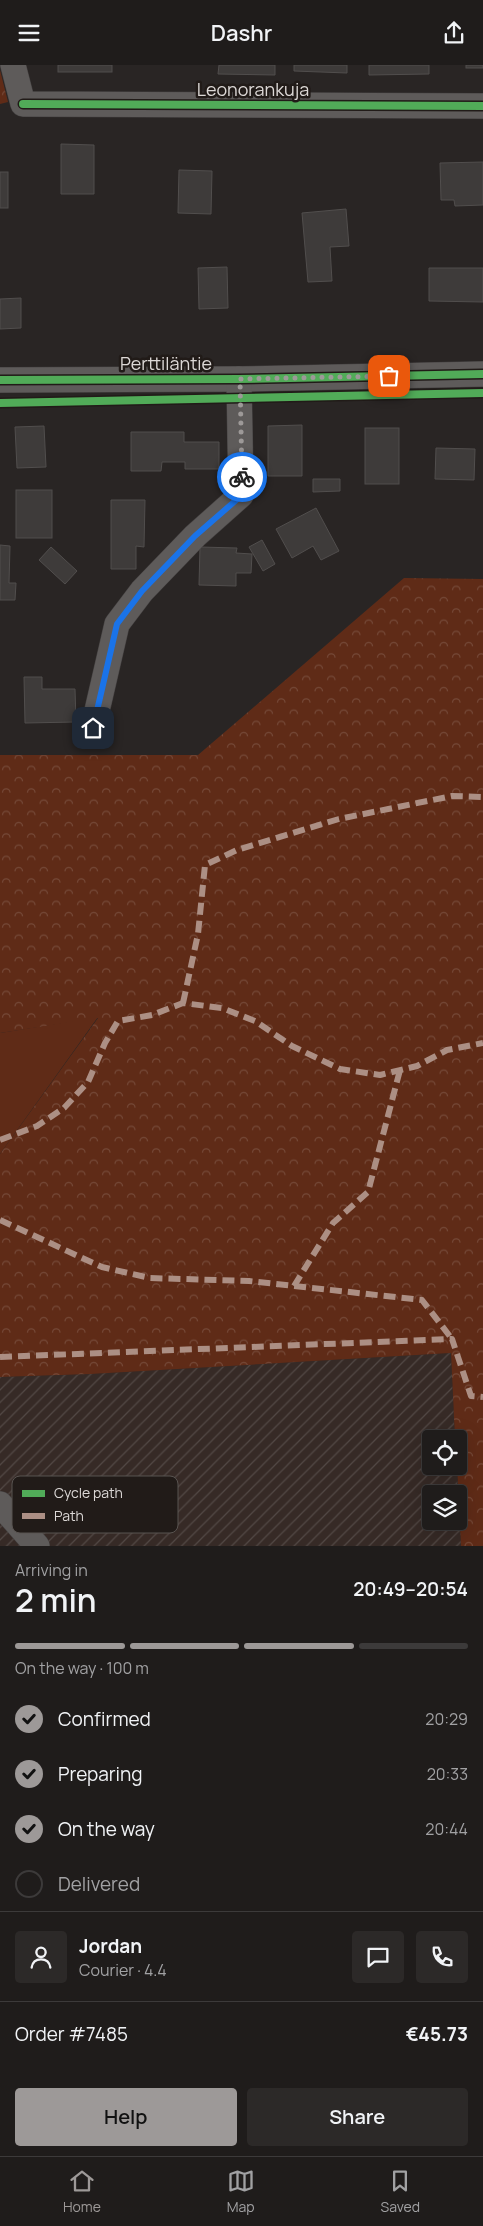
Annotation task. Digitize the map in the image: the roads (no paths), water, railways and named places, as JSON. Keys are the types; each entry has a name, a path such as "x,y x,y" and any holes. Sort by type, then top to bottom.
{"street":[{"name":"Leonorankuja","path":"13,65 23,104 483,107"},
{"name":"Perttiläntie","path":"0,380 240,379 483,374"},
{"path":"93,728 117,624 142,591 195,536 242,495 240,379"},
{"path":"0,1504 12,1518"},
{"path":"26,1533 37,1546"}]}
